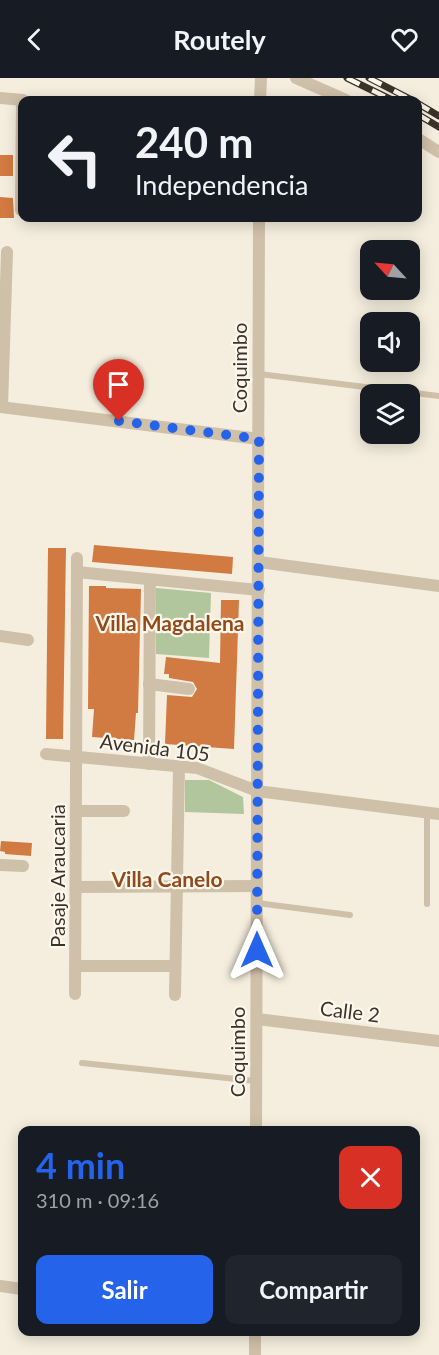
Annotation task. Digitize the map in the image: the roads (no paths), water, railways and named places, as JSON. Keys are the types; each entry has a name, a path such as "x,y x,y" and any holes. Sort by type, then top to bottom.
{"street":[{"path":"260,96 261,78"},
{"path":"296,78 337,96"},
{"path":"0,98 18,100"},
{"path":"422,141 439,152"},
{"name":"Coquimbo","path":"256,1126 259,222"},
{"path":"7,252 1,407 259,439"},
{"name":"Pasaje Araucaria","path":"75,994 77,558"},
{"path":"259,562 439,586"},
{"path":"78,572 259,590"},
{"path":"149,764 150,580"},
{"path":"0,636 28,640"},
{"path":"149,684 189,689"},
{"name":"Avenida 105","path":"46,754 207,771 257,791 433,813"},
{"path":"175,995 179,767"},
{"path":"77,811 124,811"},
{"path":"0,864 23,867"},
{"path":"76,887 257,886"},
{"path":"76,966 175,966"},
{"name":"Calle 2","path":"257,1019 439,1041"},
{"path":"0,1286 18,1288"},
{"path":"255,1336 255,1355"}],"lane":[{"path":"258,374 439,396"},
{"path":"427,904 433,813"},
{"path":"257,903 350,915"},
{"path":"82,1063 256,1081"}],"railway":[{"path":"347,78 384,96"},
{"path":"369,78 404,96"},
{"path":"422,106 439,116"},
{"path":"422,117 439,127"}],"district":[{"name":"Villa Magdalena","path":"170,622"},
{"name":"Villa Canelo","path":"167,878"}]}
